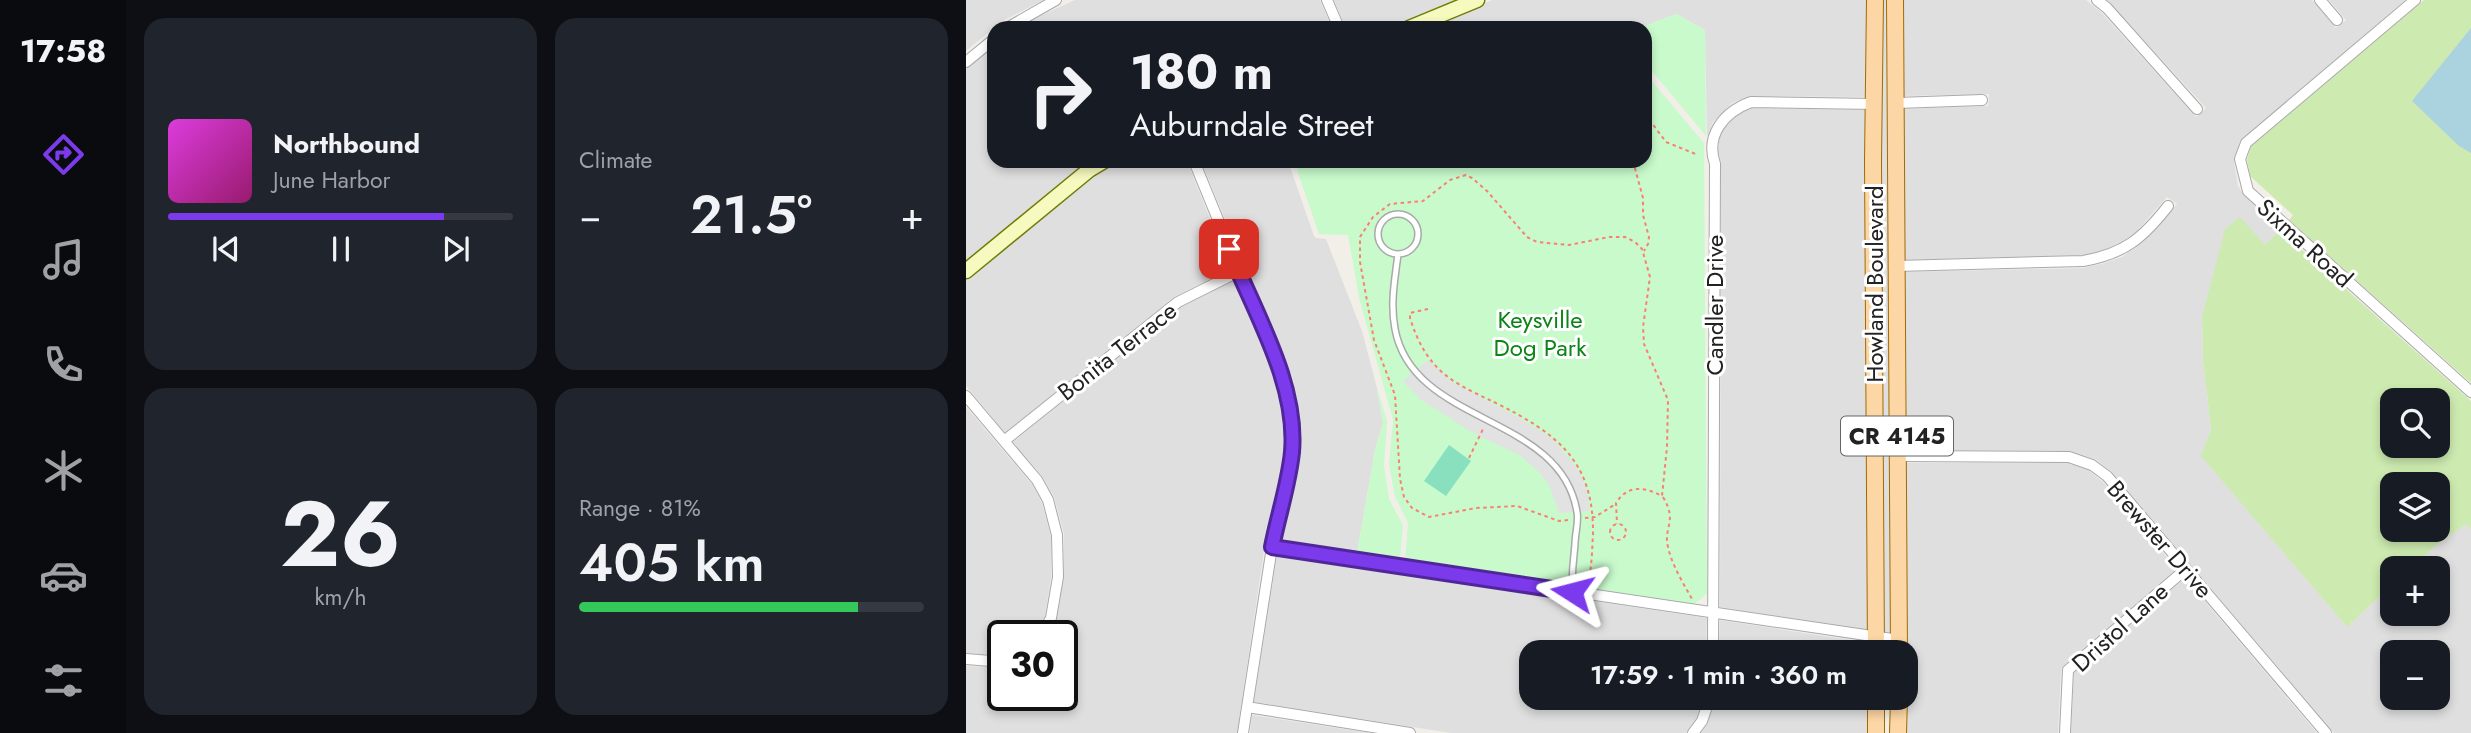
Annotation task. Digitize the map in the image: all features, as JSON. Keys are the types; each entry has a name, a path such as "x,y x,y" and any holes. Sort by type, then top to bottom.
{"main road":[{"path":"1426,21 1477,0"},
{"name":"Howland Boulevard","path":"1875,0 1873,175 1876,640"},
{"name":"Howland Boulevard","path":"1895,0 1899,640"},
{"path":"966,271 1092,168"},
{"path":"1876,710 1876,733"},
{"path":"1898,733 1899,710"}],"street":[{"path":"1019,21 1056,0"},
{"path":"1327,0 1336,21"},
{"path":"2097,0 2197,109"},
{"path":"2320,0 2337,20"},
{"name":"Sixma Road","path":"2415,0 2246,143 2240,159 2248,191 2471,392"},
{"path":"966,62 987,45"},
{"path":"1897,103 1983,100"},
{"name":"Candler Drive","path":"1713,640 1713,138 1717,126 1736,107 1751,102 1875,104"},
{"path":"1197,168 1282,376 1291,415 1292,453 1272,547 1243,733"},
{"path":"1897,266 2084,261 2104,257 2119,252 2141,236 2168,206"},
{"name":"Bonita Terrace","path":"1004,441 1178,302 1238,272"},
{"path":"966,396 1037,481 1048,500 1057,535 1058,577 1050,620"},
{"name":"Brewster Drive","path":"1897,456 2069,457 2092,465 2107,476 2326,733"},
{"path":"1272,547 1714,612 1851,640"},
{"name":"Dristol Lane","path":"2065,733 2068,670 2186,569"},
{"path":"966,659 987,661"},
{"path":"1247,707 1410,733"},
{"path":"1693,733 1706,710"}],"lane":[{"path":"1400,214 1412,219 1418,231 1415,244 1398,254 1386,250 1378,233 1387,217 1400,214"},
{"path":"1398,254 1392,297 1395,330 1404,353 1417,373 1433,389 1452,402 1538,448 1561,474 1572,494 1577,513 1572,592"}],"path":[{"path":"1652,123 1666,142 1698,155"},
{"path":"1635,168 1649,237 1647,249 1643,251"},
{"path":"1568,520 1559,521 1517,506 1476,508 1429,517 1412,508 1404,497 1400,479 1395,395 1374,340 1360,262 1360,237 1373,217 1390,204 1423,201 1450,180 1466,176 1486,191 1527,237 1537,242 1569,245 1609,237 1625,237 1635,242 1643,251 1650,277 1643,327 1644,344 1668,400 1662,496"},
{"path":"1469,458 1486,425"},
{"path":"1584,518 1595,517 1624,494 1638,488 1646,488 1662,496 1670,516 1668,546 1678,574 1692,599"},
{"path":"1616,503 1617,524"},
{"path":"1617,524 1626,531 1625,536 1618,540 1611,534 1613,526 1617,524"}],"shaded area":[{"path":"966,0 1044,0 1003,21 987,21 987,34 966,51"},
{"path":"1075,0 1320,0 1329,21 1028,21"},
{"path":"1334,0 1461,0 1411,21 1343,21"},
{"path":"1492,0 1869,0 1869,97 1749,96 1732,103 1713,122 1707,137 1705,30 1676,14 1652,23 1652,21 1442,21"},
{"path":"1882,0 1889,0 1889,461 1892,633 1882,632"},
{"path":"1902,0 2086,0 2102,13 2196,117 2206,108 2107,0 2312,0 2336,28 2346,20 2329,0 2405,0 2240,142 2234,161 2238,186 2280,230 2202,317 2203,361 2211,429 2202,456 2347,627 2380,596 2380,626 2450,626 2450,556 2424,556 2440,542 2450,542 2450,535 2466,523 2471,529 2471,733 2334,733 2111,471 2095,459 2070,451 1903,450 1903,272 2083,268 2105,263 2122,257 2144,241 2177,204 2167,197 2137,231 2116,247 2104,251 2084,255 1903,260 1903,109 1988,106 1989,94 1903,96"},
{"path":"987,49 987,168 1080,168 966,263 966,66"},
{"path":"1751,108 1869,110 1870,630 1720,607 1721,163 1718,152 1723,129 1739,113"},
{"path":"1099,168 1190,168 1230,269 1174,297 1005,433 966,386 966,278"},
{"path":"1204,168 1290,168 1314,236 1326,239 1362,331 1383,423 1375,450 1357,553 1279,541 1298,452 1297,413 1289,374"},
{"path":"1234,280 1276,379 1284,417 1286,453 1264,551 1237,733 966,733 966,666 987,667 987,711 1078,711 1078,620 1056,620 1064,576 1064,534 1054,497 1042,476 1013,442 1181,307"},
{"path":"1428,360 1451,381 1553,439 1577,468 1586,487 1590,511 1559,513 1549,485 1521,456 1470,431 1420,399 1403,381"},
{"path":"966,407 1032,484 1042,503 1051,537 1051,577 1043,620 987,620 987,655 966,653"},
{"path":"1903,463 2067,463 2088,470 2102,481 2177,569 2064,665 2061,670 2058,733 1904,733 1904,710 1918,710 1918,640 1904,640"},
{"path":"1277,554 1707,618 1706,640 1519,640 1519,710 1699,710 1686,733 1451,733 1254,702"},
{"path":"2185,578 2317,733 2071,733 2074,672"},
{"path":"1720,620 1850,640 1719,640"},
{"path":"1712,710 1870,710 1870,733 1700,733 1707,724"},
{"path":"1252,715 1370,733 1250,733"}],"green space":[{"path":"2424,0 2471,0 2471,383 2289,220 2293,215 2250,176 2247,159 2251,146"},
{"path":"1676,14 1705,30 1706,136 1652,71 1652,23"},
{"name":"Keysville Dog Park","path":"1652,81 1704,143 1707,594 1694,604 1675,602 1405,561 1408,523 1395,497 1389,464 1393,420 1359,298 1348,235 1319,234 1296,168 1652,168"},
{"path":"2240,217 2265,245 2280,230 2471,401 2471,529 2466,524 2450,535 2450,472 2380,472 2380,542 2440,542 2424,556 2380,556 2380,596 2347,627 2201,456 2211,429 2203,361 2202,317 2225,229"},
{"path":"1377,388 1387,421 1384,466 1389,499 1403,525 1400,559 1357,553 1375,450 1383,423"},
{"path":"1449,445 1471,461 1446,496 1424,481"}],"water":[{"path":"2471,28 2471,153 2459,146 2412,101"}],"route":[{"path":"1229,249 1282,376 1291,415 1292,453 1272,547 1572,592"}]}
